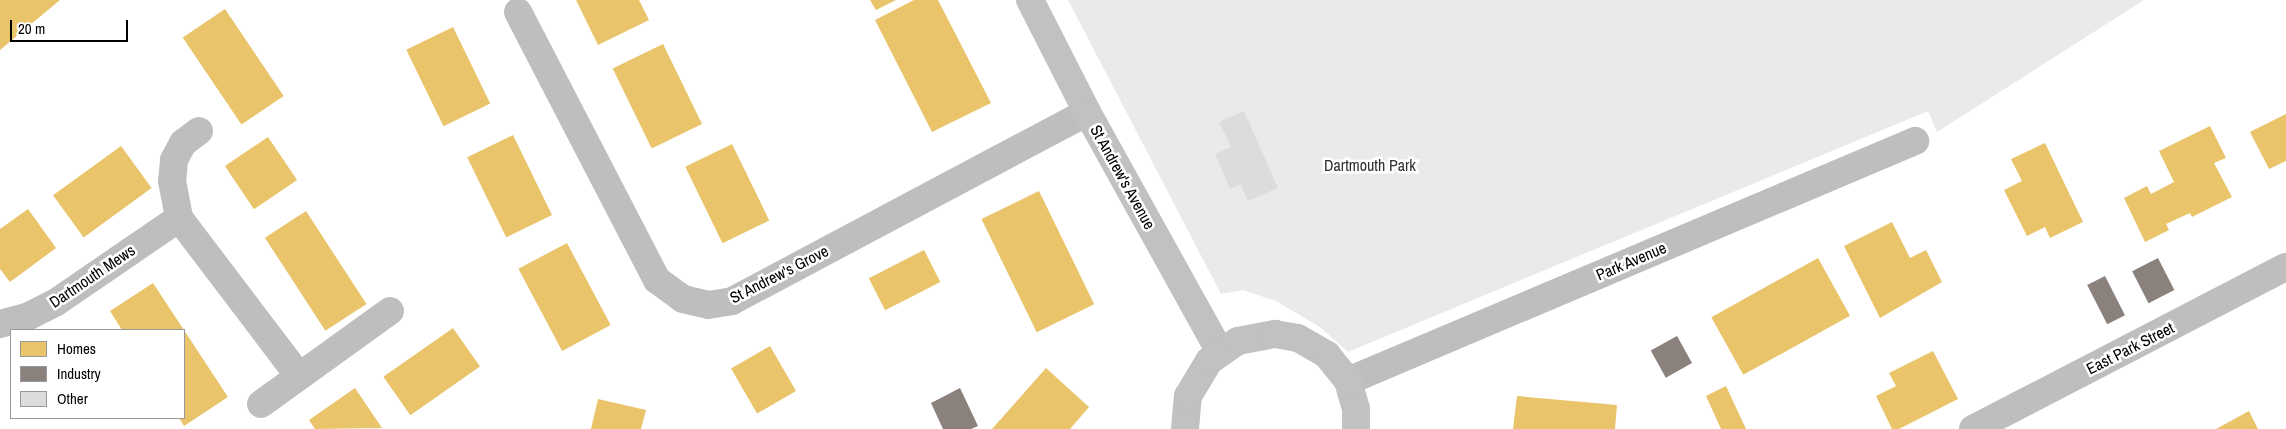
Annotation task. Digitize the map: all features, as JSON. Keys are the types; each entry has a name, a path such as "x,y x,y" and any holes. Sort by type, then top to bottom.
{"street":[{"name":"St Andrew's Avenue","path":"1030,0 1086,112 1220,352"},
{"name":"St Andrew's Grove","path":"518,12 657,280 683,299 708,305 732,301 1086,112"},
{"path":"199,131 183,143 174,160 172,181 179,218 299,376"},
{"name":"Park Avenue","path":"1348,381 1915,141"},
{"name":"Dartmouth Mews","path":"0,324 27,317 55,303 179,218"},
{"name":"East Park Street","path":"1973,429 2286,267"},
{"path":"261,404 390,311"},
{"path":"1185,429 1188,396 1200,372 1220,352 1251,336 1275,334 1298,338 1327,355 1348,381 1356,408 1356,429"}],"green space":[{"name":"Dartmouth Park","path":"1068,0 2144,0 1937,132 1928,111 1348,352 1320,327 1276,301 1243,290 1221,294"}],"building: Homes":[{"path":"0,0 60,0 0,50"},
{"path":"576,0 639,0 649,20 598,45"},
{"path":"870,0 896,0 876,10"},
{"path":"914,0 938,0 991,103 932,132 875,20"},
{"path":"225,9 284,96 241,125 183,38"},
{"path":"453,27 490,103 444,126 406,50"},
{"path":"663,44 702,124 652,149 613,69"},
{"path":"2286,114 2286,161 2269,169 2250,132"},
{"path":"2210,126 2226,158 2214,163 2232,197 2192,217 2190,213 2166,224 2169,230 2145,242 2124,198 2147,186 2151,194 2174,182 2159,151"},
{"path":"513,135 552,215 506,237 467,157"},
{"path":"268,137 297,180 254,209 225,166"},
{"path":"2045,143 2083,222 2050,238 2045,227 2027,236 2004,190 2022,181 2011,159"},
{"path":"732,144 769,220 723,243 685,167"},
{"path":"121,146 152,188 84,237 53,195"},
{"path":"1039,191 1094,304 1037,332 981,219"},
{"path":"28,209 56,248 10,282 0,269 0,229"},
{"path":"306,211 366,304 325,331 265,238"},
{"path":"1892,222 1910,258 1926,250 1942,282 1880,318 1844,246"},
{"path":"567,243 611,325 562,351 518,269"},
{"path":"924,250 940,282 885,310 869,278"},
{"path":"1818,258 1850,316 1743,375 1711,317"},
{"path":"153,283 183,329 121,329 110,311"},
{"path":"453,328 480,367 410,415 383,377"},
{"path":"185,332 228,397 184,426 180,419 185,419"},
{"path":"770,346 796,391 757,414 731,368"},
{"path":"1933,351 1958,399 1899,429 1892,429 1876,396 1896,386 1889,373"},
{"path":"1046,368 1089,407 1070,429 992,429"},
{"path":"1726,386 1746,429 1721,429 1706,396"},
{"path":"355,388 382,428 315,429 309,420"},
{"path":"1517,396 1617,405 1615,429 1513,429"},
{"path":"598,399 646,410 641,429 591,429"},
{"path":"2249,411 2258,429 2216,429"}],"building: Industry":[{"path":"2158,258 2174,290 2149,303 2132,271"},
{"path":"2105,276 2125,315 2107,324 2087,285"},
{"path":"1677,336 1692,363 1666,378 1651,351"},
{"path":"960,388 978,426 971,429 943,429 931,403"}],"building: Other":[{"path":"1244,111 1278,188 1248,201 1240,184 1230,189 1215,154 1231,147 1219,122"}]}
